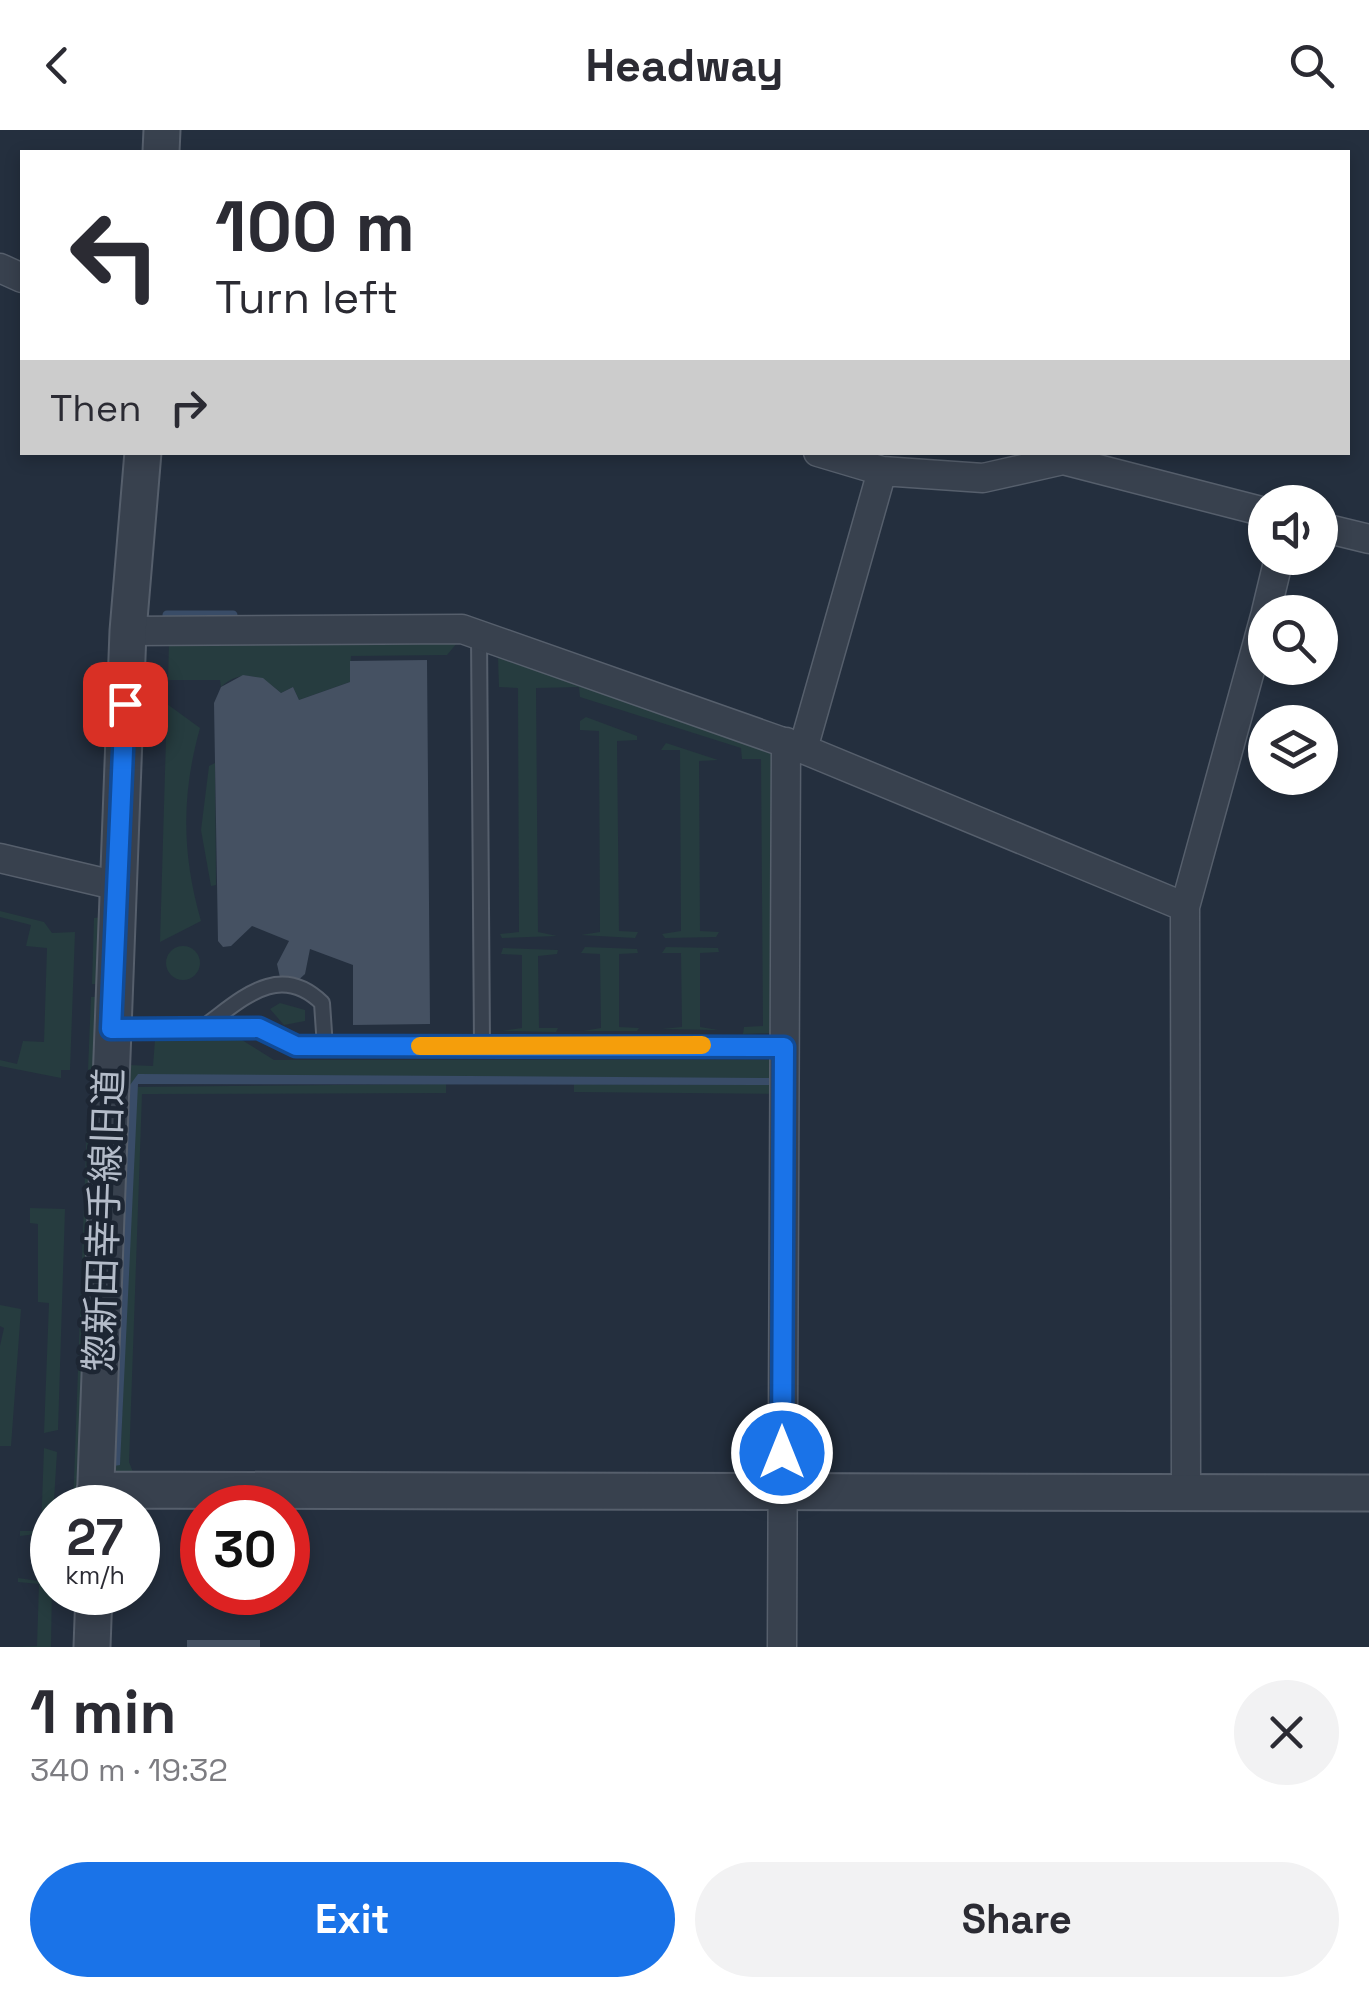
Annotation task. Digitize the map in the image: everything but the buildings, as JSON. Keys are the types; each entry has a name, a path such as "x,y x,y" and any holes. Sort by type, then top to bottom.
{"street":[{"name":"惣新田幸手線旧道","path":"95,1485 128,631 142,455"},
{"path":"828,455 882,471 983,478 1063,460 1248,508"},
{"path":"782,1647 784,1047 794,746 882,471"},
{"path":"1338,532 1369,540"},
{"path":"128,631 462,629 794,746 1185,907"},
{"path":"1186,1491 1185,907 1248,676"},
{"path":"0,858 118,886"},
{"path":"160,1497 782,1490 1369,1493"},
{"path":"92,1647 93,1615"}],"lane":[{"path":"479,635 482,1046"},
{"path":"204,1027 258,988 278,984 322,1003 325,1046"},
{"path":"111,1029 259,1028 282,1043 325,1046 784,1047"}],"green space":[{"path":"169,642 457,643 447,655 351,656 350,682 299,700 293,687 281,693 251,676 236,677 221,687 220,680 168,680"},
{"path":"498,658 768,745 776,756 774,1033 743,1034 744,1027 763,1026 761,759 742,759 741,748 580,697 579,687 536,688 538,932 557,936 502,938 500,934 519,932 518,688 499,687"},
{"path":"167,704 200,728 189,777 186,825 190,872 201,921 160,942"},
{"path":"586,717 637,736 637,740 617,741 619,931 638,932 635,938 581,935 600,932 599,731 580,730 580,721"},
{"path":"666,743 718,760 699,761 700,931 719,932 716,937 665,938 662,934 681,931 680,750 661,750"},
{"path":"215,763 216,885 211,886 201,830 209,766"},
{"path":"0,911 44,922 52,933 75,932 70,1070 61,1070 61,1078 0,1066 0,1060 17,1064 23,1041 44,1042 47,948 26,946 31,925 0,917"},
{"path":"103,917 98,984 92,984 94,918"},
{"path":"183,946 195,951 200,963 195,975 183,980 171,975 166,963 171,951"},
{"path":"585,947 637,949 638,953 619,954 619,1027 639,1028 637,1031 583,1031 601,1028 600,954 581,953"},
{"path":"666,947 718,948 719,952 700,953 700,1027 718,1030 662,1029 682,1027 681,953 662,953"},
{"path":"503,948 558,950 557,954 538,956 539,1028 558,1028 556,1032 502,1031 522,1028 522,955 501,954"},
{"path":"91,997 97,997 93,1070 88,1070"},
{"path":"280,1003 305,1010 305,1021 284,1025 270,1009"},
{"path":"155,1040 242,1040 274,1060 774,1060 777,1094 574,1092 574,1084 771,1085 137,1079 130,1086 120,1465 135,1087 446,1084 446,1093 142,1094 129,1462 133,1472 115,1471 111,1467 128,1065 153,1066"},
{"path":"87,1122 91,1122 81,1485 74,1485"},
{"path":"30,1208 65,1209 58,1430 44,1433 49,1303 38,1302 38,1224 30,1223"},
{"path":"0,1305 21,1309 11,1446 0,1446 0,1346 4,1328 0,1326"},
{"path":"44,1448 57,1452 55,1485 43,1485"},
{"path":"38,1615 52,1615 51,1647 16,1647 37,1646"}],"water":[{"path":"138,1074 772,1078 772,1085 138,1084 120,1465 114,1466 130,1085"}],"waterway":[{"path":"167,615 233,615"}],"slow traffic":[{"path":"420,1046 702,1045"}],"route":[{"path":"125,704 111,1029 259,1028 282,1043 296,1046 784,1047 782,1453"}]}
